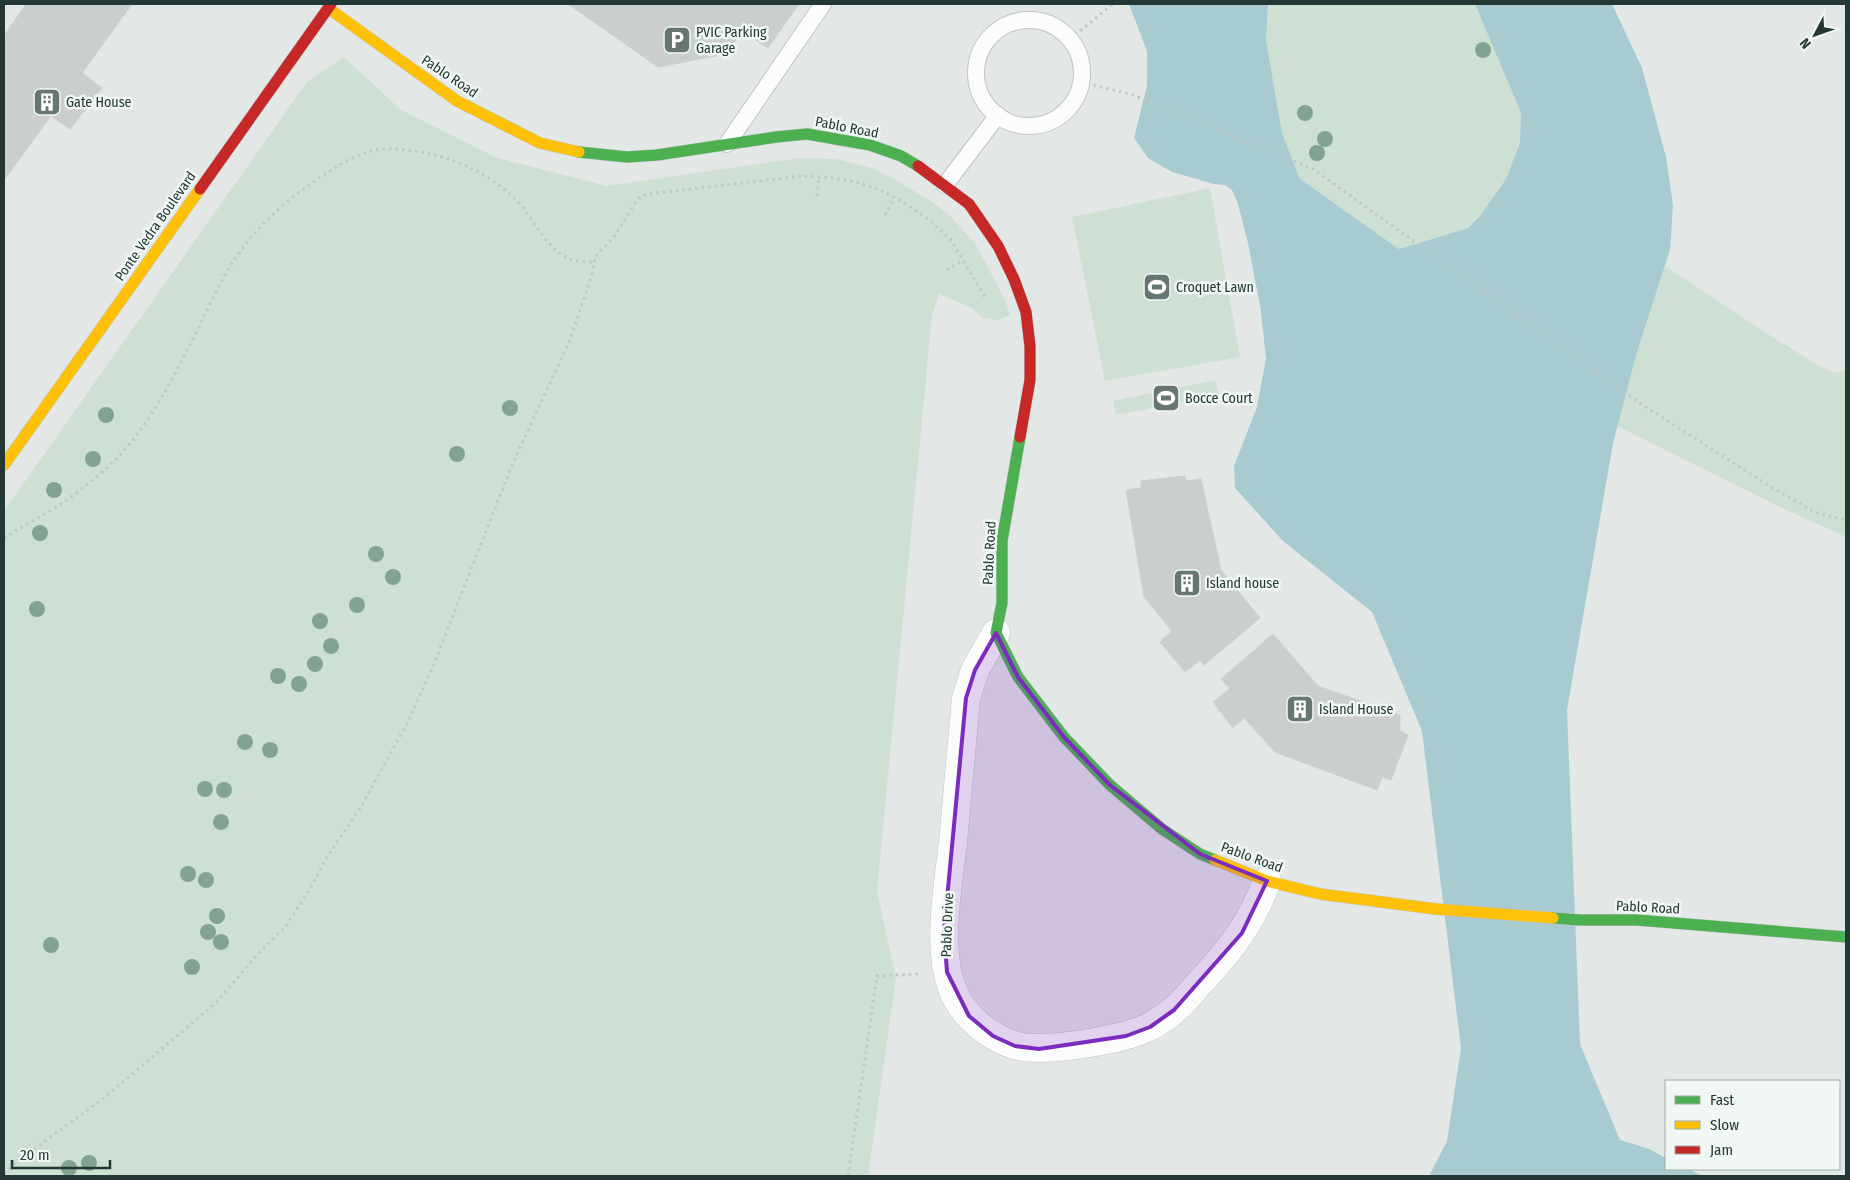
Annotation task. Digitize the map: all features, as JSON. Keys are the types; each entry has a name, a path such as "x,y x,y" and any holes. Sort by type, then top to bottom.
{"street":[{"name":"Pablo Road","path":"327,5 457,102 540,143 569,151 628,157 657,155 807,134 870,145 901,156 927,171 969,204 998,246 1014,279 1026,312 1030,346 1030,380 1002,541 1002,603 996,633 1018,677 1064,737 1110,786 1162,828 1200,854 1267,881 1320,894 1436,909 1580,920 1637,920 1846,937"},
{"name":"Ponte Vedra Boulevard","path":"4,465 327,5"},
{"name":"Pablo Drive","path":"996,633 975,670 966,698 944,931 947,972 955,995 969,1016 993,1036 1015,1046 1039,1049 1126,1036 1150,1027 1174,1010 1217,965 1242,934 1267,881"}],"lane":[{"path":"727,144 823,4"},
{"path":"1024,20 1033,20 1052,24 1070,39 1080,59 1082,69 1081,82 1072,105 1058,117 1050,122 1031,126 1021,125 1003,119 988,107 982,99 976,80 977,61 980,52 991,36 1006,25 1024,20"},
{"path":"945,184 998,115"}],"path":[{"path":"1070,39 1113,4"},
{"path":"1081,82 1133,95 1313,169 1638,402 1814,512 1846,520"},
{"path":"4,538 76,493 119,455 148,419 176,371 219,285 248,241 278,210 310,184 351,158 371,150 394,148 429,154 464,164 492,180 516,199 557,252 570,260 594,262"},
{"path":"4,1174 16,1162 104,1098 216,1003 257,955 286,926 307,894 327,857 359,810 407,724 434,664 512,465 570,340 592,275 595,257 614,237 634,203 648,194 802,176 833,178 860,183 894,197 928,219 951,240 990,305"},
{"path":"817,196 819,177"},
{"path":"885,215 894,197"},
{"path":"947,270 964,259"},
{"path":"848,1176 877,976 947,972"}],"highlighted area":[{"path":"996,633 1018,677 1064,737 1110,785 1200,854 1267,881 1242,933 1174,1010 1150,1027 1126,1036 1039,1049 1015,1046 993,1036 969,1016 947,972 944,931 966,698 975,670"}],"green space":[{"path":"1268,4 1475,4 1521,113 1520,143 1506,179 1480,216 1467,228 1399,249 1300,179 1282,133 1266,40"},
{"path":"344,57 401,110 495,157 606,186 801,158 836,159 872,168 934,203 951,217 975,243 1005,300 1010,315 998,320 982,318 972,308 939,294 932,316 877,891 896,978 868,1176 4,1176 4,511 307,82"},
{"name":"Croquet Lawn","path":"1210,188 1240,357 1105,381 1072,217"},
{"path":"1665,266 1816,364 1834,373 1846,370 1846,537 1782,508 1617,426 1637,352"},
{"name":"Bocce Court","path":"1215,380 1219,395 1116,415 1113,401"}],"water":[{"path":"1129,4 1268,4 1266,40 1282,133 1300,179 1399,249 1468,228 1480,216 1506,179 1520,143 1521,113 1475,4 1612,4 1642,68 1666,157 1673,205 1670,250 1637,352 1613,443 1567,710 1580,1044 1620,1140 1649,1149 1665,1157 1665,1170 1690,1170 1703,1176 1429,1176 1447,1141 1461,1048 1422,731 1372,612 1283,541 1235,488 1234,466 1257,407 1266,359 1261,311 1248,243 1238,204 1232,190 1225,185 1214,184 1172,172 1148,158 1134,138 1147,86 1147,51"}],"building":[{"name":"Gate House","path":"26,4 132,4 82,73 102,88 70,129 51,116 4,180 4,36"},
{"name":"PVIC Parking Garage","path":"568,4 799,4 768,48 742,31 726,54 658,67"},
{"name":"Island house","path":"1185,476 1186,481 1201,479 1221,570 1260,618 1204,665 1200,660 1185,672 1160,642 1172,631 1144,597 1126,490 1141,488 1141,481"},
{"name":"Island House","path":"1273,634 1318,686 1400,715 1400,731 1408,735 1391,780 1382,777 1377,790 1275,752 1244,718 1233,728 1213,702 1230,689 1221,679"}],"traffic: fast":[{"path":"579,152 627,157 657,155 807,134 870,145 901,156 918,166"},
{"path":"1020,437 1002,541 1002,603 996,633 1018,677 1064,737 1110,785 1162,829 1200,854 1215,860"},
{"path":"1553,918 1637,920 1846,937"}],"traffic: slow":[{"path":"328,8 457,101 540,143 579,152"},
{"path":"4,465 200,189"},
{"path":"1215,860 1267,881 1320,894 1436,909 1553,918"}],"traffic: jam":[{"path":"200,189 331,4"},
{"path":"918,166 969,204 998,246 1014,279 1026,312 1030,346 1030,380 1020,437"}],"place":[{"name":"PVIC Parking Garage","path":"677,40"},
{"name":"Gate House","path":"47,102"},
{"name":"Croquet Lawn","path":"1157,287"},
{"name":"Bocce Court","path":"1166,398"},
{"name":"Island house","path":"1187,583"},
{"name":"Island House","path":"1300,709"}]}
